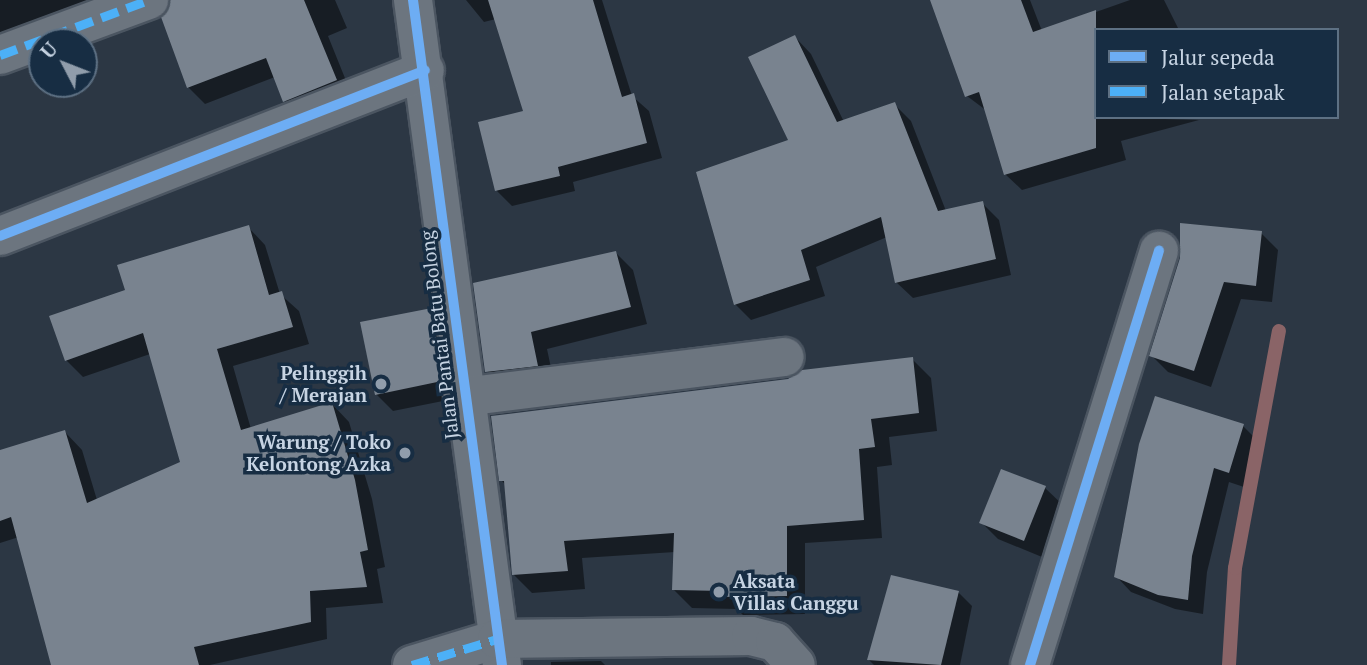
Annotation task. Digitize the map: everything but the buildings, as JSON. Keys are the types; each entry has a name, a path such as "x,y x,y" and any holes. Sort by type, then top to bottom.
{"street":[{"path":"0,55 149,0"},
{"name":"Jalan Pantai Batu Bolong","path":"413,0 425,70 463,397 500,652"},
{"path":"0,236 425,70"},
{"path":"1030,665 1159,251"},
{"path":"463,397 785,357"},
{"path":"412,665 500,652 751,636 775,642 796,665"}],"waterway":[{"path":"1229,665 1235,568 1279,331"}],"marked path":[{"path":"0,55 149,0"},
{"path":"412,665 497,639"}],"cycle path":[{"path":"413,0 502,665"},
{"path":"0,236 425,70"},
{"path":"1030,665 1159,251"}],"place":[{"name":"Pelinggih / Merajan","path":"381,384"},
{"name":"Warung / Toko Kelontong Azka","path":"405,453"},
{"name":"Aksata Villas Canggu","path":"719,592"}]}
